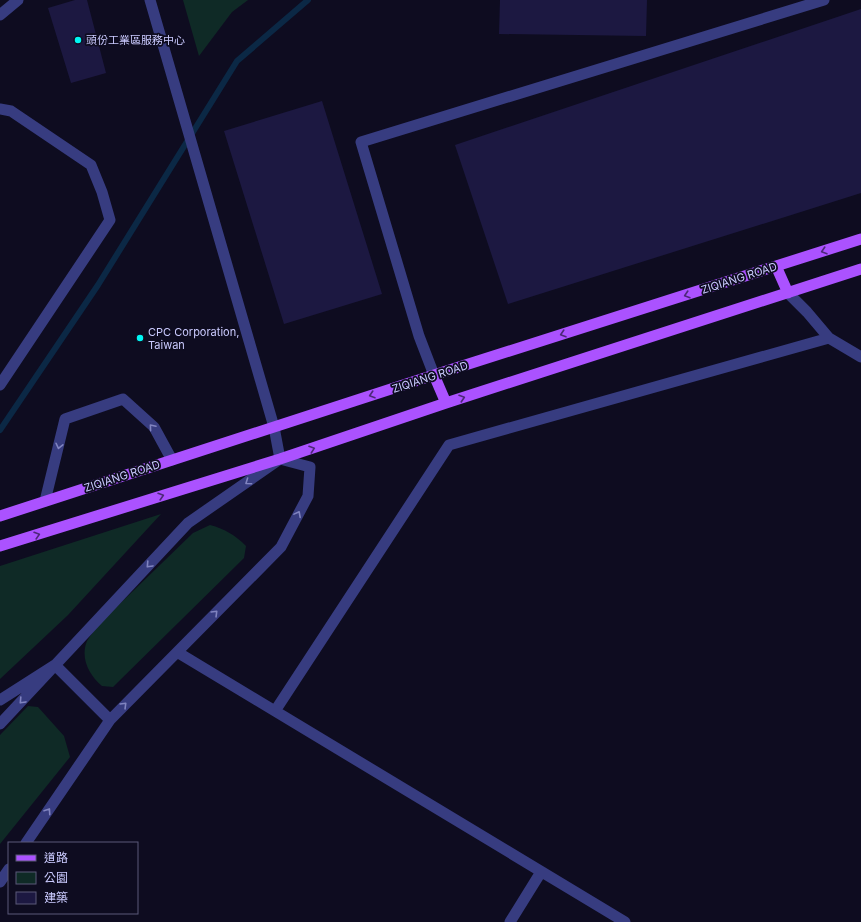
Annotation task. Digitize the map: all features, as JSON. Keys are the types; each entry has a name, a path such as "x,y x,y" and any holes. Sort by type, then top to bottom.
{"main road":[{"name":"ZIQIANG ROAD","path":"0,516 434,375 861,239"},
{"path":"776,266 788,293"},
{"path":"0,546 280,459 446,403 861,269"},
{"path":"434,375 446,403"}],"street":[{"path":"0,15 18,0"},
{"path":"150,0 274,427 280,459"},
{"path":"434,375 419,336 361,142 824,0"},
{"path":"0,109 11,112 91,165 102,192 110,220 0,385"},
{"path":"788,293 807,312 829,338 861,358"},
{"path":"275,711 449,444 829,338"},
{"path":"45,501 65,420 123,399 154,427 172,460"},
{"path":"0,724 188,523 280,459 310,467 308,496 281,547 110,720 27,842"},
{"path":"177,652 625,922"},
{"path":"0,700 55,665"},
{"path":"55,665 110,720"},
{"path":"0,882 8,870"},
{"path":"510,922 542,872"}],"green space":[{"path":"183,0 248,0 232,12 199,56"},
{"path":"161,514 68,615 0,679 0,566"},
{"path":"210,525 230,533 246,546 244,558 113,687 102,686 93,677 85,660 85,647 88,639 98,625 193,533"},
{"path":"28,706 38,707 64,736 70,757 0,844 0,735"}],"building":[{"name":"頭份工業區服務中心","path":"75,0 87,0 106,73 71,83 48,8"},
{"path":"500,0 647,0 646,36 499,34"},
{"path":"861,9 861,193 508,304 455,145"},
{"path":"322,101 382,294 284,324 224,131"}],"waterway":[{"path":"0,430 98,285 237,61 308,0"}],"place":[{"name":"頭份工業區服務中心","path":"78,40"},
{"name":"CPC Corporation, Taiwan","path":"140,338"}]}
